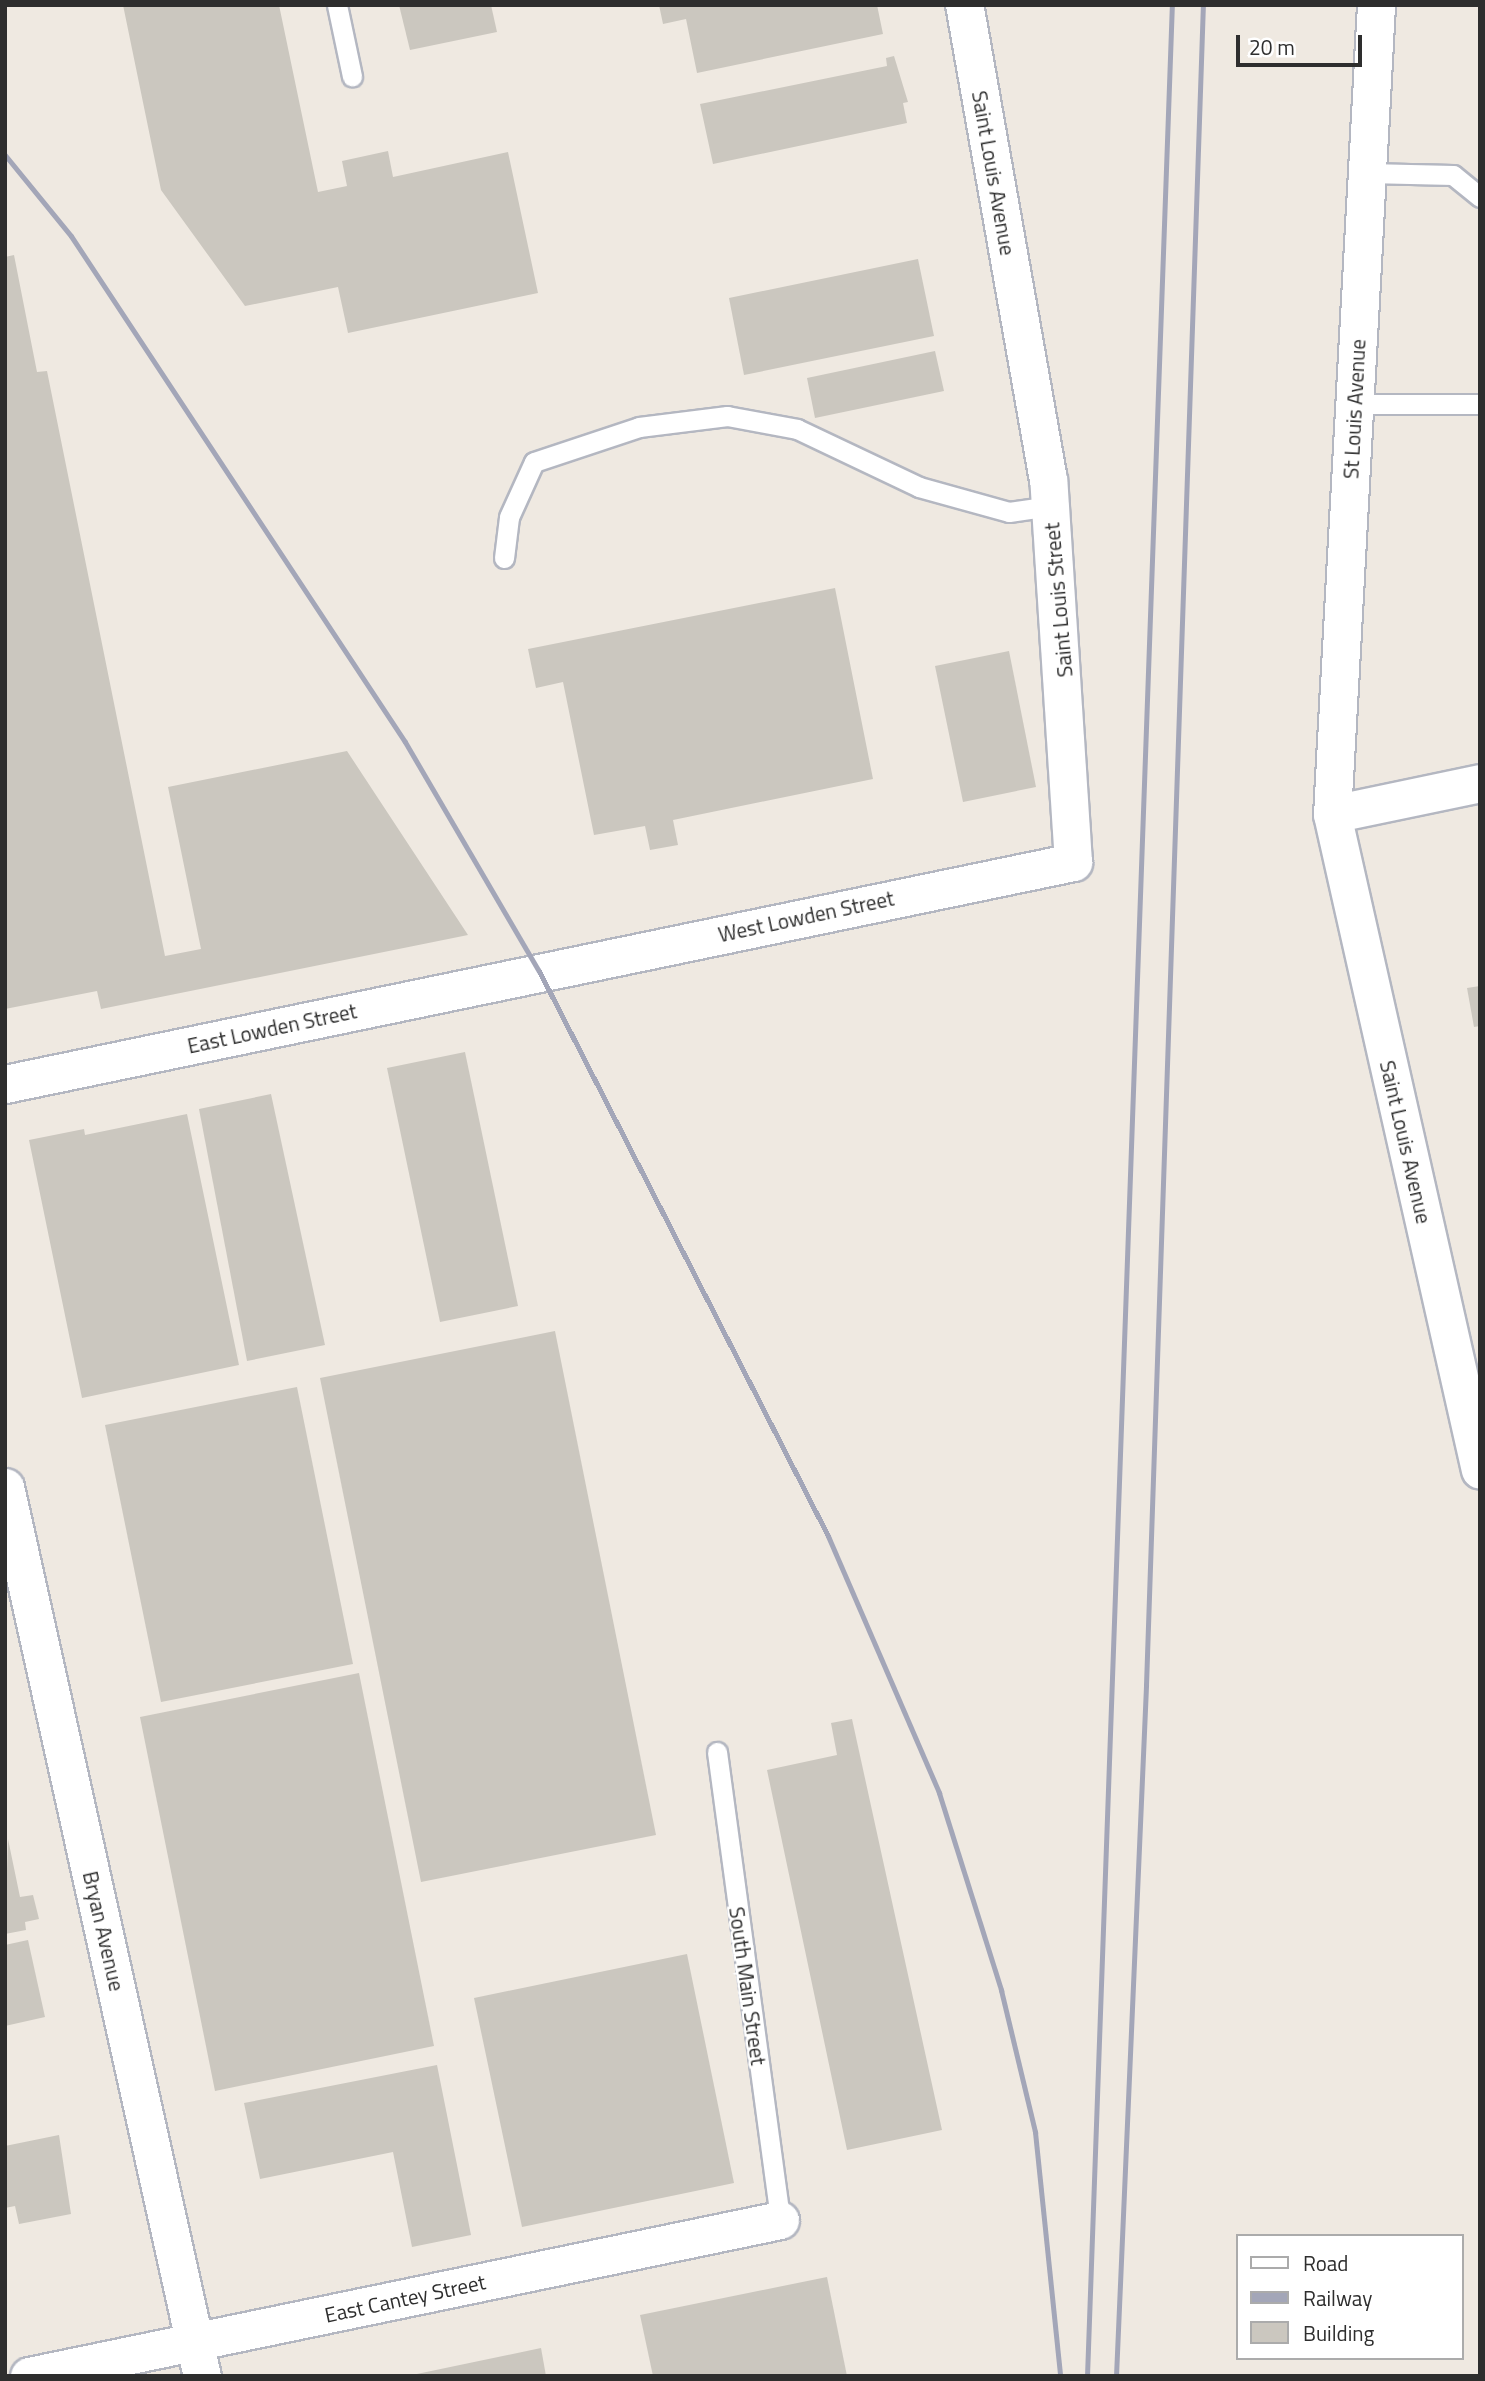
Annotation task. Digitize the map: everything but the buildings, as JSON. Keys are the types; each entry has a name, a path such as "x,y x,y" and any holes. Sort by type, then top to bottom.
{"street":[{"name":"Saint Louis Avenue","path":"964,5 1024,341"},
{"name":"St Louis Avenue","path":"1332,814 1376,5"},
{"name":"Saint Louis Street","path":"1024,341 1050,506 1073,862"},
{"path":"1332,814 1480,783"},
{"name":"Saint Louis Avenue","path":"1332,814 1480,1471"},
{"name":"West Lowden Street","path":"539,971 1073,862"},
{"name":"East Lowden Street","path":"5,1084 539,971"},
{"name":"Bryan Avenue","path":"5,1487 199,2358"},
{"name":"East Cantey Street","path":"29,2376 199,2358 780,2220"}],"lane":[{"path":"337,5 352,76"},
{"path":"1367,173 1452,174 1480,197"},
{"path":"1354,404 1480,404"},
{"path":"504,558 509,517 534,462 639,427 727,416 797,429 919,487 1009,512 1050,506"},
{"name":"South Main Street","path":"716,1752 780,2220"}],"railway":[{"path":"1087,2376 1172,5"},
{"path":"1116,2376 1146,1685 1203,5"},
{"path":"5,155 71,236 405,742 539,971 828,1536 939,1793 1001,1990 1035,2132 1060,2376"}]}
